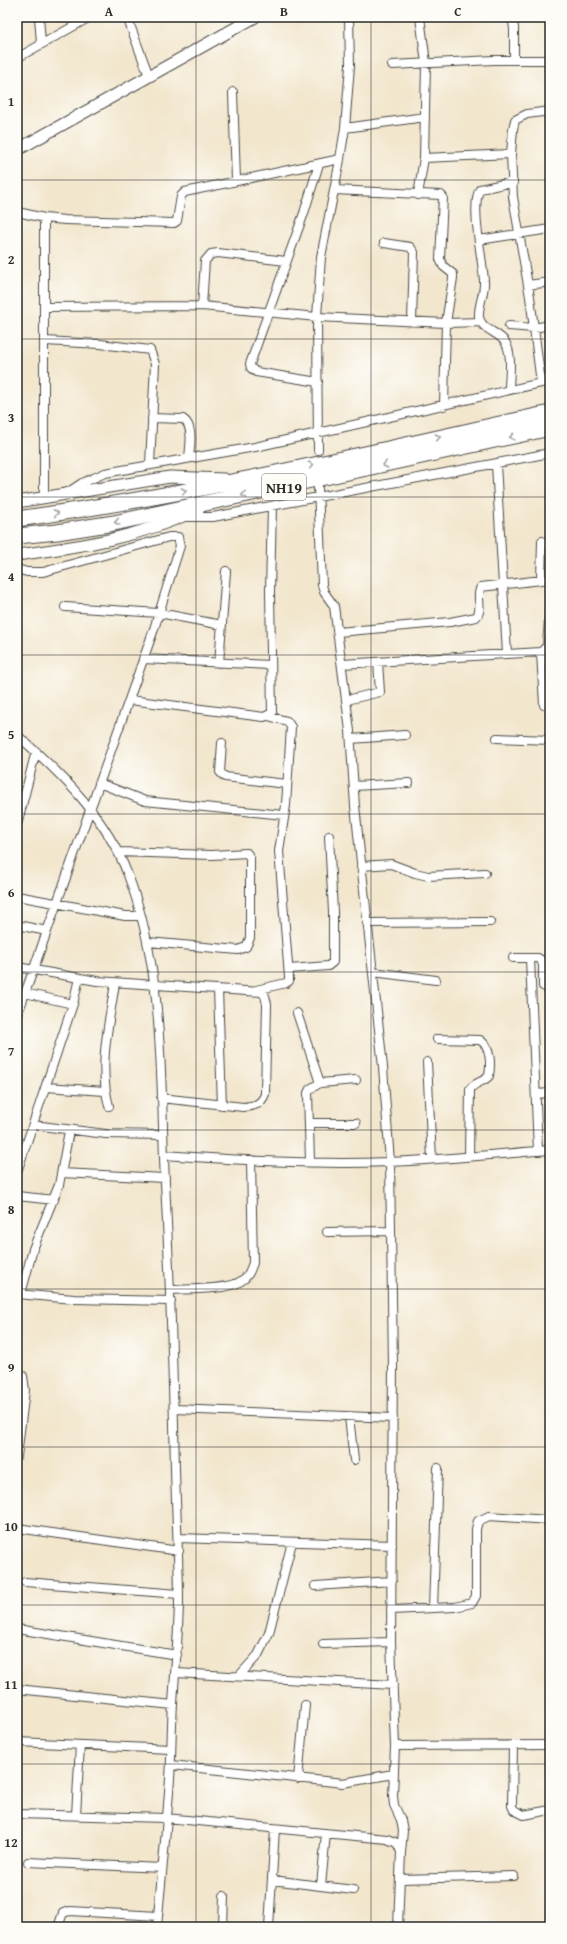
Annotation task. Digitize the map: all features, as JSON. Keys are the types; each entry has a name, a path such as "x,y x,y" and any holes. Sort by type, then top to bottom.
{"highway":[{"name":"NH19","path":"17,519 94,508 244,480 550,413"},
{"name":"NH19","path":"17,536 57,532 114,523 550,428"}],"main road":[{"path":"17,150 255,17"},
{"path":"17,502 170,477 244,480"},
{"path":"17,555 87,546 131,535 182,517 214,502"}],"street":[{"path":"39,17 41,43"},
{"path":"17,58 41,43 90,17"},
{"path":"126,17 149,76"},
{"path":"318,450 317,317 321,257 345,128 350,66 350,17"},
{"path":"418,195 424,158 426,63 420,17"},
{"path":"512,17 514,28 514,60"},
{"path":"392,65 550,60"},
{"path":"233,92 236,180"},
{"path":"542,383 519,234 511,154 515,120 527,114 550,111"},
{"path":"345,128 425,117"},
{"path":"424,158 511,154"},
{"path":"17,214 22,213 44,218 174,223 177,221 182,196 185,192 340,159"},
{"path":"318,382 256,372 251,368 250,364 304,213 319,164"},
{"path":"509,390 508,350 506,343 502,337 481,322 479,317 484,282 477,222 478,193 480,189 513,182"},
{"path":"334,190 440,195 444,200 440,259 443,266 453,274 446,323 444,406"},
{"path":"44,218 44,498"},
{"path":"479,240 550,229"},
{"path":"384,243 410,247 414,252 412,322"},
{"path":"202,306 205,261 211,254 218,253 286,261"},
{"path":"528,285 550,282"},
{"path":"44,307 202,306 317,317 412,322 481,322"},
{"path":"509,326 534,328 550,325"},
{"path":"45,341 100,344 150,350 155,364 150,464"},
{"path":"63,495 82,483 105,474 150,464 234,451 444,406 550,381"},
{"path":"152,418 183,418 186,421 190,432 189,458"},
{"path":"182,517 213,517 550,453"},
{"path":"496,464 507,654"},
{"path":"318,487 322,585 324,592 334,606 347,700 390,1162 393,1418 391,1642 395,1746 393,1774 394,1806 401,1820 403,1831 398,1927"},
{"path":"268,716 272,708 270,592 272,506"},
{"path":"17,568 27,572 43,572 174,536 178,537 180,546 130,700 90,807 58,903 17,1016"},
{"path":"541,580 542,541"},
{"path":"219,663 226,571"},
{"path":"338,632 437,623 476,617 480,612 479,590 481,587 502,583 550,579"},
{"path":"544,705 541,654 547,646 550,604"},
{"path":"65,607 159,613 222,625"},
{"path":"342,664 507,654 541,654 550,656"},
{"path":"143,659 271,665"},
{"path":"347,700 380,692 378,662"},
{"path":"17,967 115,983 154,986 255,990 289,981 279,850 288,784 291,727 287,721 268,716 264,717 198,710 130,700"},
{"path":"17,735 36,751 75,789 90,807 118,852 128,875 148,942 161,1044 161,1098 172,1301 179,1594 171,1765 157,1927"},
{"path":"351,739 405,735"},
{"path":"497,738 550,740"},
{"path":"222,743 220,772 225,778 288,784"},
{"path":"17,825 36,751"},
{"path":"99,783 145,801 284,815"},
{"path":"354,786 409,783"},
{"path":"289,969 328,966 333,962 333,912 329,836"},
{"path":"118,852 212,855 241,852 247,853 250,858 250,938 246,947 238,950 148,942"},
{"path":"362,866 391,864 428,876 485,873"},
{"path":"17,896 125,916 140,916"},
{"path":"367,923 490,922"},
{"path":"17,925 47,931"},
{"path":"513,958 530,958 541,960 543,965 543,986 550,990"},
{"path":"530,958 538,1151"},
{"path":"373,972 436,980"},
{"path":"17,1172 73,1004 79,978"},
{"path":"109,1106 105,1091 104,1055 115,983"},
{"path":"218,989 222,1104"},
{"path":"161,1098 252,1106 259,1104 265,1094 267,1004 266,996 262,992 255,990"},
{"path":"25,993 73,1004"},
{"path":"297,1013 320,1083"},
{"path":"437,1039 480,1040 484,1043 488,1050 489,1076 486,1080 472,1085 470,1089 469,1156"},
{"path":"427,1062 432,1159"},
{"path":"310,1161 308,1093 310,1089 320,1083 356,1080"},
{"path":"46,1087 105,1091"},
{"path":"536,1094 550,1093"},
{"path":"309,1123 356,1123"},
{"path":"33,1125 69,1131 106,1134 163,1135"},
{"path":"69,1131 54,1200 35,1243 19,1294 74,1299 172,1301"},
{"path":"164,1155 251,1160 390,1162 550,1150"},
{"path":"171,1290 232,1286 242,1281 249,1274 253,1263 251,1160"},
{"path":"61,1173 165,1178"},
{"path":"17,1196 54,1200"},
{"path":"327,1232 391,1231"},
{"path":"17,1372 23,1376 25,1383 19,1417 17,1456"},
{"path":"175,1409 393,1418"},
{"path":"349,1417 354,1460"},
{"path":"433,1608 438,1468"},
{"path":"391,1610 433,1608 466,1605 472,1603 476,1596 476,1529 478,1521 482,1518 489,1516 550,1520"},
{"path":"17,1528 179,1551"},
{"path":"178,1538 392,1545"},
{"path":"239,1676 258,1655 269,1633 292,1542"},
{"path":"315,1586 392,1581"},
{"path":"25,1582 179,1594"},
{"path":"17,1629 177,1655"},
{"path":"323,1644 391,1642"},
{"path":"176,1672 393,1684"},
{"path":"17,1689 173,1705"},
{"path":"298,1779 305,1705"},
{"path":"17,1742 171,1749"},
{"path":"76,1815 80,1745"},
{"path":"513,1745 512,1806 514,1810 524,1815 550,1810"},
{"path":"395,1746 550,1745"},
{"path":"171,1765 343,1783 393,1774"},
{"path":"17,1814 166,1818 387,1839 397,1843 401,1852"},
{"path":"269,1927 275,1829"},
{"path":"322,1886 326,1833"},
{"path":"28,1862 162,1868"},
{"path":"401,1879 514,1876"},
{"path":"272,1880 353,1890"},
{"path":"223,1927 224,1896"},
{"path":"58,1927 63,1913 70,1911 158,1916"}]}
